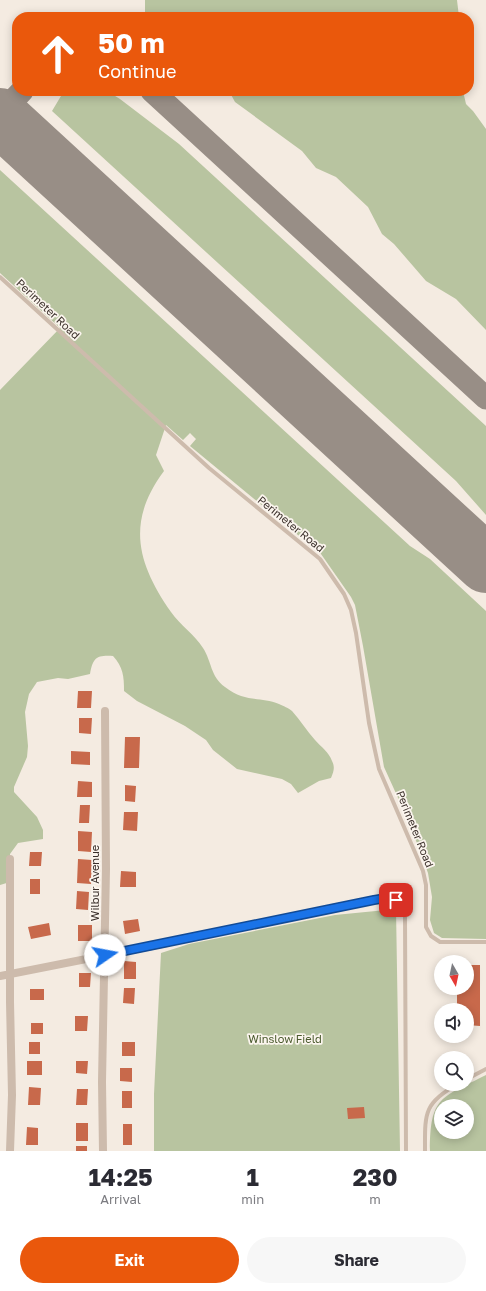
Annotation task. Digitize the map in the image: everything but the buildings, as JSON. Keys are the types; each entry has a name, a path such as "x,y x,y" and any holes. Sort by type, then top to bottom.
{"street":[{"name":"Wilbur Avenue","path":"103,1151 102,1082 105,955 105,711"},
{"path":"10,859 12,1095 10,1151"},
{"path":"0,976 167,943"}],"lane":[{"name":"Perimeter Road","path":"0,277 209,468 320,559 332,575 344,594 351,610 356,633 369,723 379,769 423,871 426,885 426,927 431,936 440,942 486,942"},
{"path":"167,943 374,900 386,898 401,902 405,924 406,1151"},
{"path":"474,1075 486,1069"},
{"path":"425,1151 425,1126 429,1109 441,1093 445,1091"}],"green space":[{"path":"145,0 457,0 458,12 145,12"},
{"path":"61,96 115,96 120,99 179,144 486,426 486,515 456,481 52,111"},
{"path":"232,96 464,96 466,104 486,129 486,330 456,299 426,281 394,244 382,234 368,207 336,177 316,168 302,151 235,102"},
{"path":"0,170 410,546 430,559 486,611 486,939 442,938 434,933 430,920 432,897 428,873 409,822 384,767 363,646 355,605 351,597 321,554 190,446 196,439 190,433 183,440 166,425 156,455 164,471 152,490 144,508 141,525 140,542 150,576 159,594 171,612 203,648 214,674 220,683 232,692 239,695 279,704 291,710 331,758 334,765 332,776 331,778 319,781 298,793 291,784 282,779 237,769 213,750 206,740 185,726 137,701 124,691 124,681 119,664 113,656 99,657 92,664 90,674 68,679 58,678 37,682 29,694 25,712 28,746 27,757 14,787 14,792 37,817 43,830 43,839 18,843 10,854 10,882 0,885 0,390 60,328 0,273"},
{"name":"Winslow Field","path":"396,909 400,1151 154,1151 154,1094 161,953 189,944 335,915"},
{"path":"486,1075 486,1151 430,1151 432,1119 434,1114 434,1139 474,1139 474,1099 444,1099 455,1091 474,1091 474,1081"}],"taxiway":[{"path":"0,114 17,96"},
{"path":"157,96 486,398"}],"runway":[{"path":"0,117 486,564"}],"route":[{"path":"105,955 374,900 386,898 396,900"}]}
